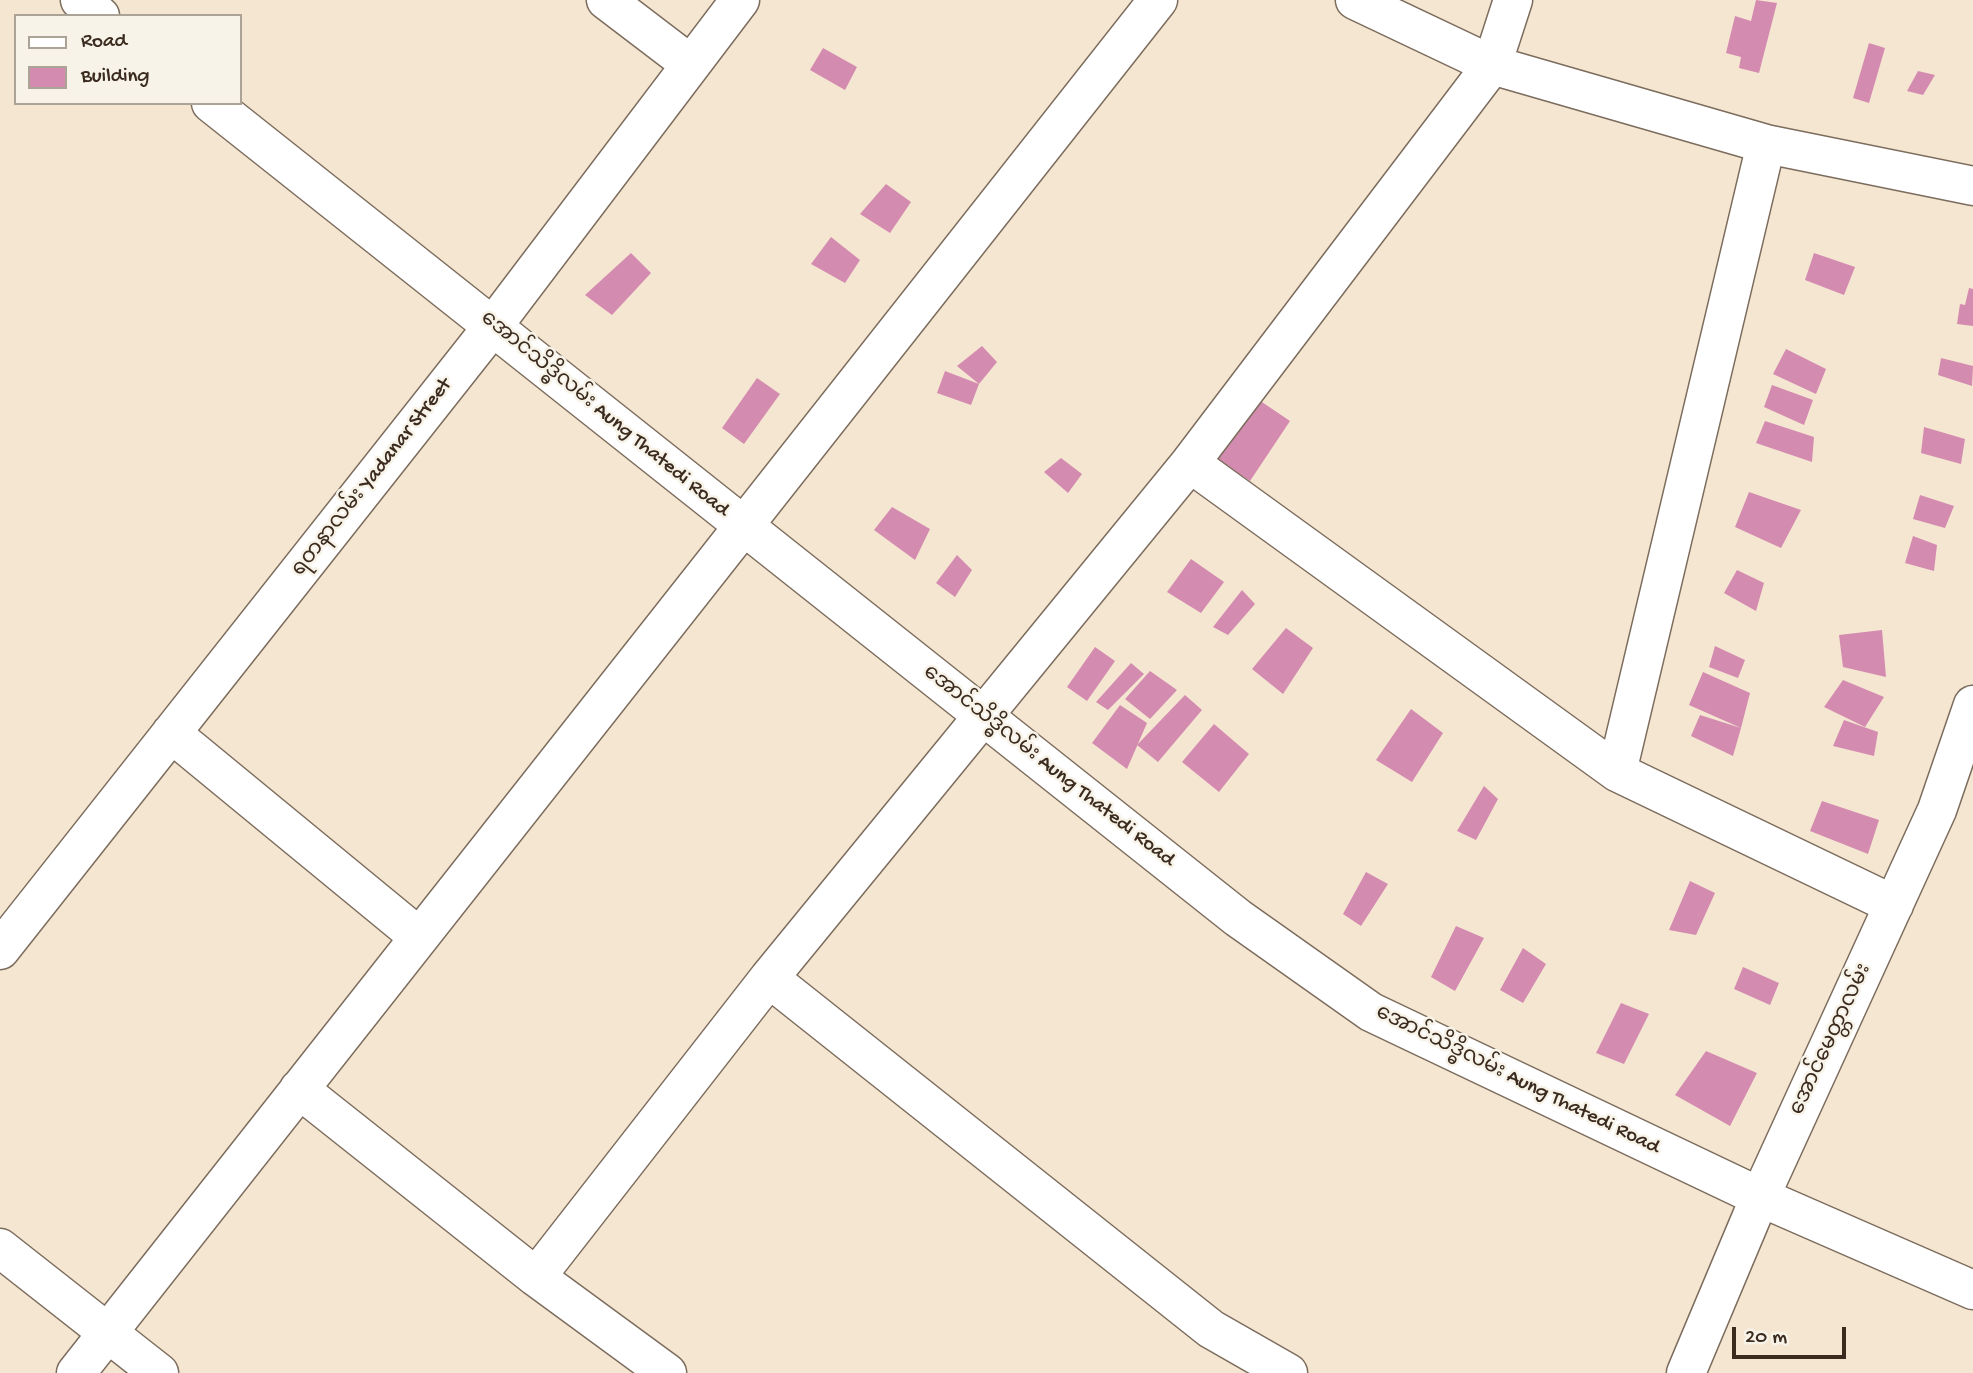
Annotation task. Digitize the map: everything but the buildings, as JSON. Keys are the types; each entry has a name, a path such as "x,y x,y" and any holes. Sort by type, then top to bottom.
{"street":[{"path":"80,0 98,14"},
{"path":"606,0 690,64"},
{"name":"ရတနာလမ်း Yadanar Street","path":"0,950 493,326 740,0"},
{"path":"76,1373 1158,0"},
{"path":"1355,0 1492,65 1766,144 1973,186"},
{"path":"536,1277 769,978 1190,463 1492,65 1513,0"},
{"name":"အောင်သိဒ္ဓိလမ်း Aung Thatedi Road","path":"214,105 1238,918 1371,1012 1760,1196 1973,1290"},
{"path":"1617,772 1766,144"},
{"path":"1190,463 1617,772 1894,905"},
{"name":"အောင်မေတ္တာလမ်း","path":"1686,1373 1760,1196 1937,810 1973,705"},
{"path":"171,733 419,937"},
{"path":"769,978 1211,1329 1288,1373"},
{"path":"299,1089 536,1277 667,1373"},
{"path":"0,1248 159,1373"}]}
